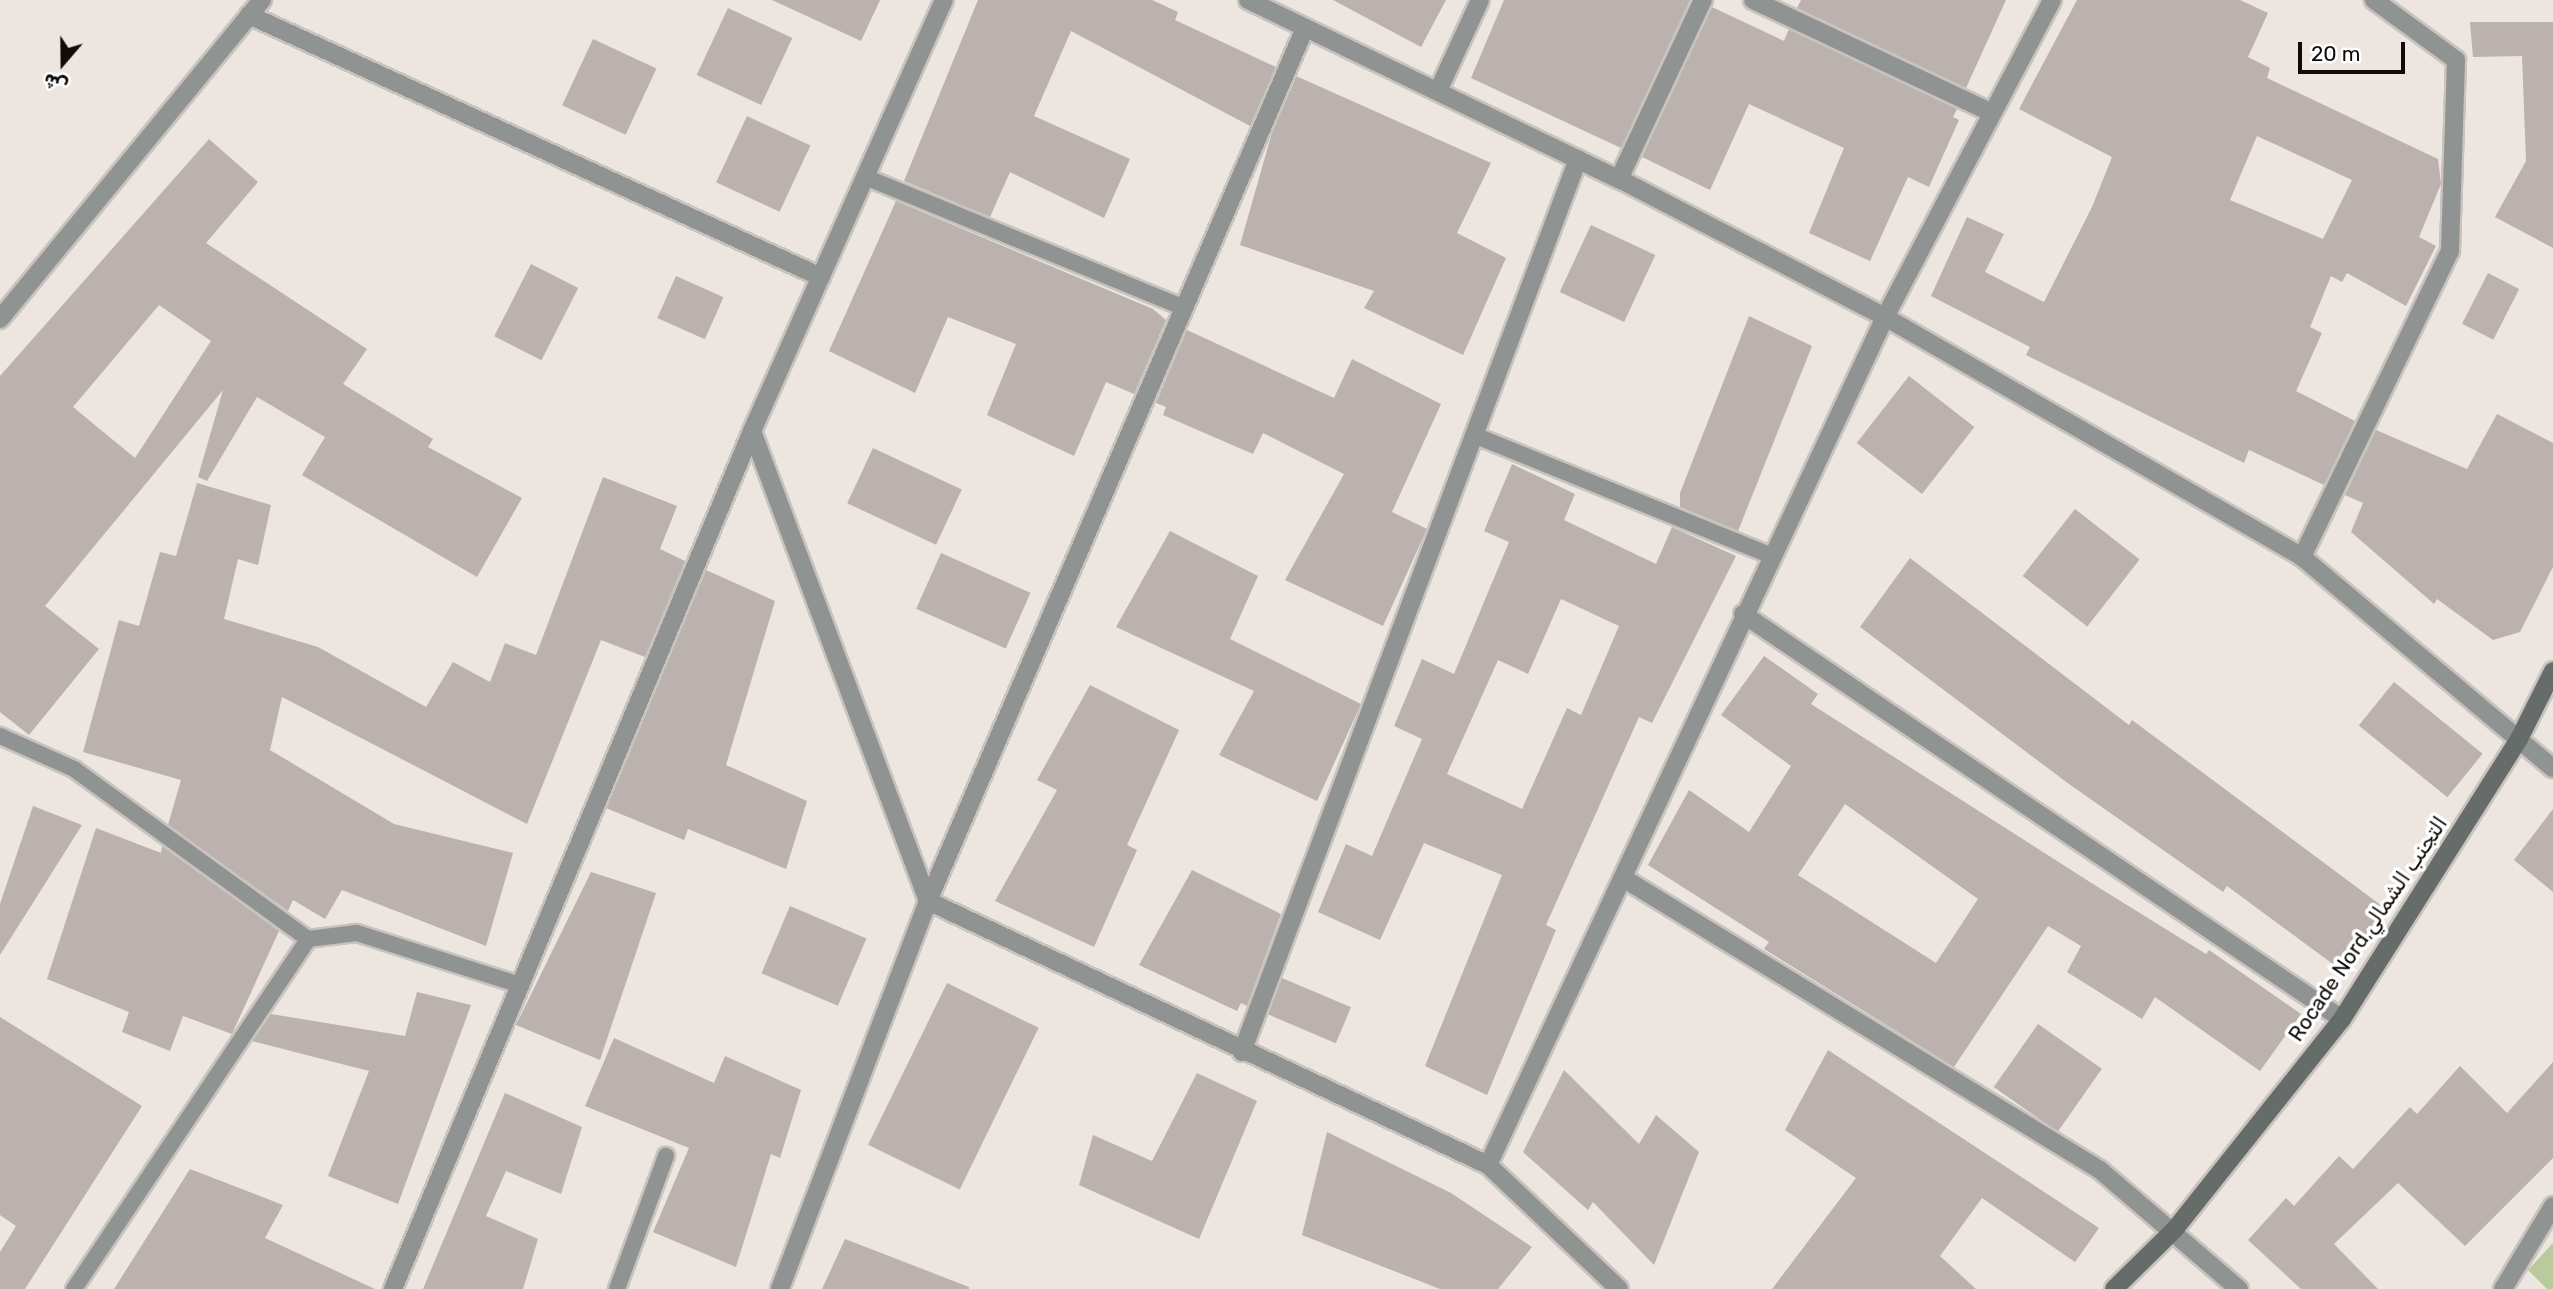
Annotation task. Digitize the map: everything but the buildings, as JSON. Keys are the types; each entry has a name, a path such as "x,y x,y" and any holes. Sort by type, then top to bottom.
{"main road":[{"name":"Rocade Nord,التجنب الشمالي","path":"2115,1289 2175,1229 2342,1018 2519,739 2553,671"}],"street":[{"path":"0,319 261,0"},
{"path":"393,1289 752,431 944,0"},
{"path":"1248,0 1619,179 1885,317 2302,556 2553,768"},
{"path":"1437,91 1480,0"},
{"path":"1619,179 1703,0"},
{"path":"1753,0 1992,113"},
{"path":"1489,1165 1742,614 1885,317 2052,0"},
{"path":"2302,556 2450,251 2456,60 2374,0"},
{"path":"249,15 821,277"},
{"path":"780,1289 928,901 1305,28"},
{"path":"1241,1052 1578,159"},
{"path":"752,431 928,901 1241,1052 1489,1165 1619,1289"},
{"path":"1742,614 2342,1018"},
{"path":"1623,878 1928,1070 2047,1135 2175,1229 2238,1289"},
{"path":"2503,1289 2553,1206"}],"lane":[{"path":"865,177 1184,308"},
{"path":"1474,435 1770,555"},
{"path":"0,736 74,769 308,939 357,933 520,985"},
{"path":"74,1289 308,939"},
{"path":"617,1289 666,1156"}],"green space":[{"path":"2553,1243 2553,1289 2547,1289 2528,1270"}]}
